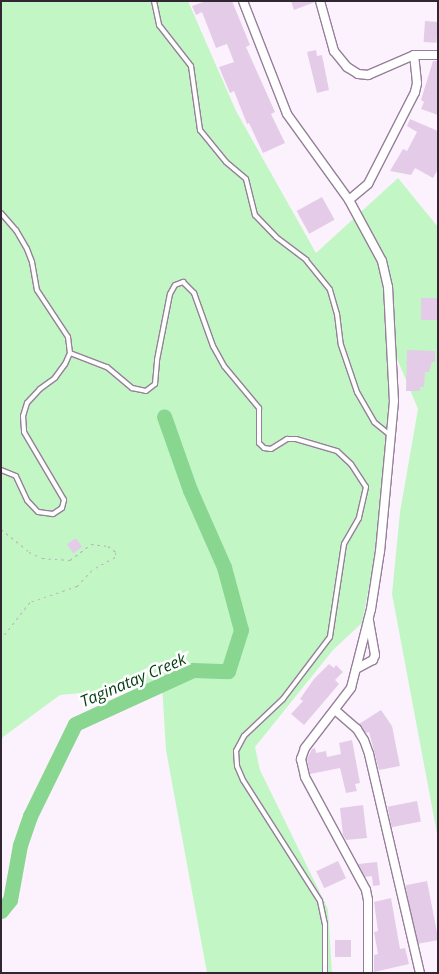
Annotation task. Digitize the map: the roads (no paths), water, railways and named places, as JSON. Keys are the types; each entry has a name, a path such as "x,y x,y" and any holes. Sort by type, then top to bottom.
{"street":[{"path":"243,1 287,114 349,200 382,261 388,287 394,379 380,551 369,618 351,688 305,748 301,759 301,769 366,890 368,900 368,973"},
{"path":"320,1 334,51 347,67 358,74 368,75 414,55 438,56"},
{"path":"349,200 368,184 415,92 417,83 414,55"},
{"path":"356,669 373,660 375,655 369,618"},
{"path":"335,710 356,729 364,740 369,754 420,973"}],"lane":[{"path":"154,1 159,25 191,66 200,130 226,162 246,179 255,215 276,237 306,260 330,290 337,314 341,344 357,392 374,422 390,435"},
{"path":"1,213 16,230 27,249 32,262 37,290 68,337 70,353 55,378 40,389 28,403 23,416 24,432 64,500 62,508 53,514 38,512 28,500 16,476 1,470"},
{"path":"70,353 107,367 132,388 146,391 155,384 157,360 170,294 175,285 183,282 194,293 212,346 224,366 259,408 259,443 264,448 271,449 287,438 337,451 351,464 366,487 359,518 344,544 330,637 283,699 244,736 236,751 237,766 243,780 320,900 325,924 325,973"}],"waterway":[{"name":"Taginatay Creek","path":"1,911 10,900 20,845 30,816 75,724 193,670 228,671 241,630 224,567 190,490 164,416"}]}
